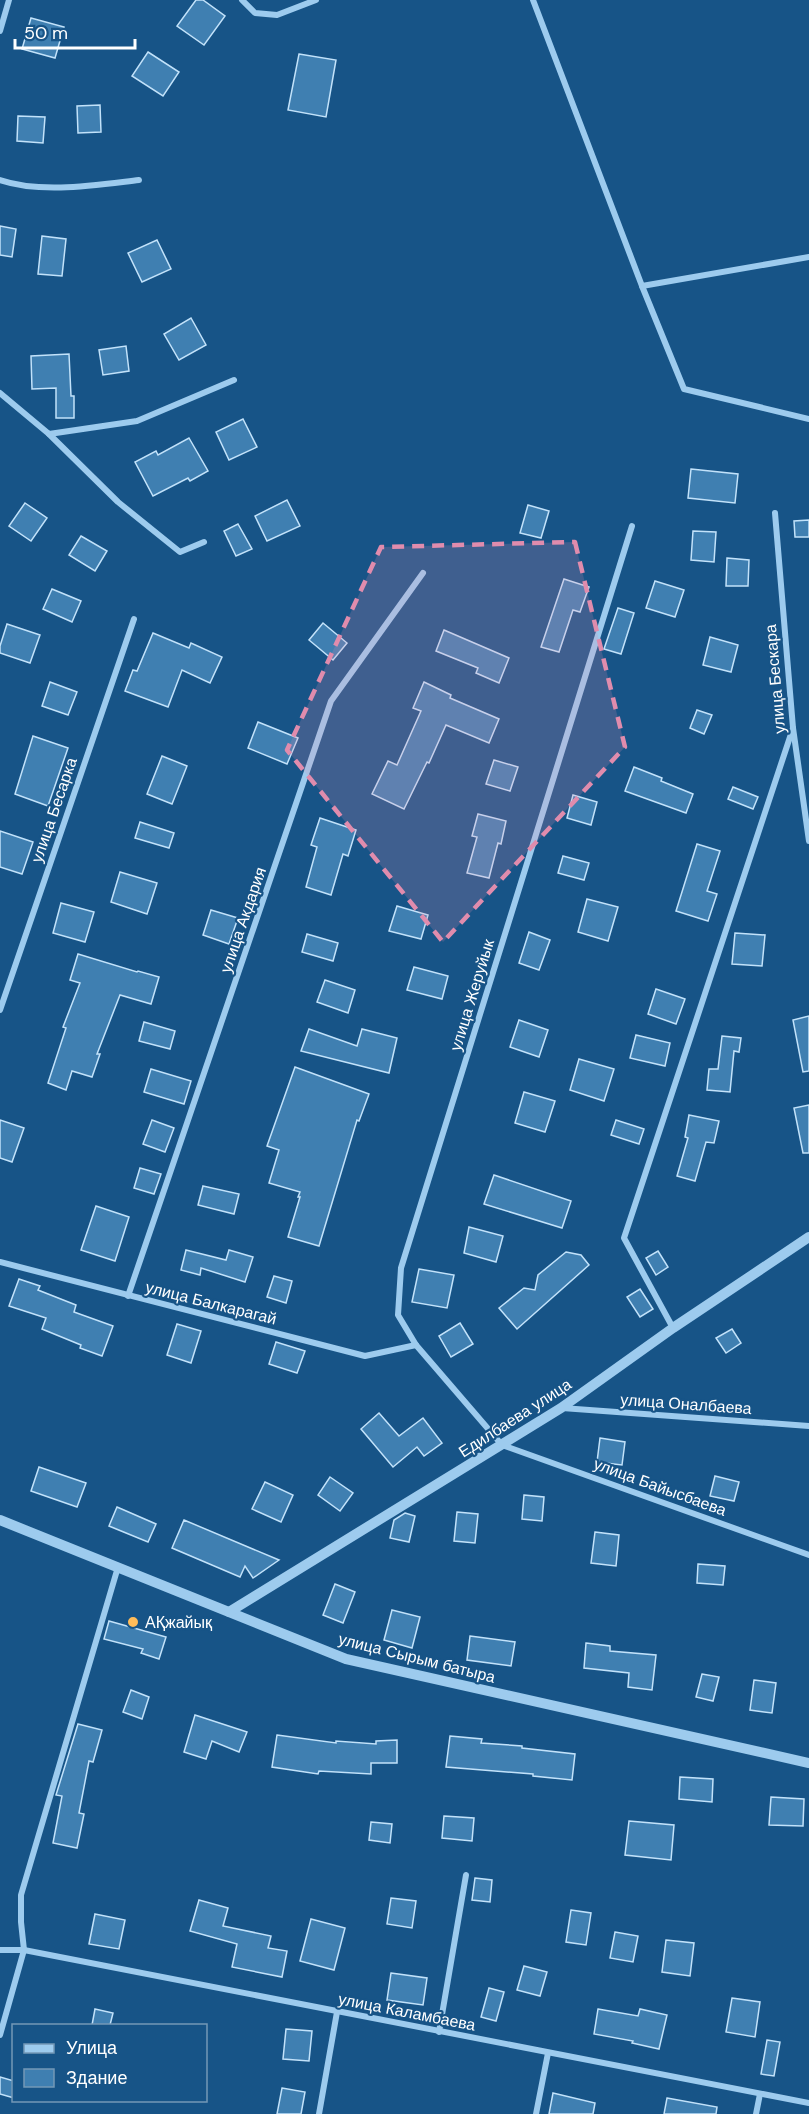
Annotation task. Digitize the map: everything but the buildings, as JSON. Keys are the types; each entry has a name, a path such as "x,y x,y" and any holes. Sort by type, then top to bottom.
{"street":[{"path":"0,31 9,0"},
{"path":"242,0 255,13 277,15 316,0"},
{"path":"533,0 642,286 684,389 809,419"},
{"path":"0,180 14,185 79,188 139,180"},
{"path":"642,286 809,257"},
{"path":"49,434 137,421 234,380"},
{"path":"0,393 49,434 118,502 180,552 204,542"},
{"name":"улица Бескара","path":"775,513 793,728 809,841"},
{"name":"улица Жеруйык","path":"502,1446 416,1345 398,1314 401,1268 632,526"},
{"name":"улица Акдария","path":"128,1296 332,701 423,573"},
{"name":"улица Бесарка","path":"0,1010 134,619"},
{"path":"673,1328 624,1238 793,728"},
{"name":"Едилбаева улица","path":"229,1612 561,1408 673,1328 809,1237"},
{"name":"улица Балкарагай","path":"0,1262 365,1356 416,1345"},
{"name":"улица Оналбаева","path":"561,1408 809,1426"},
{"name":"улица Байысбаева","path":"502,1446 809,1555"},
{"name":"улица Сырым батыра","path":"0,1520 346,1659 809,1763"},
{"path":"0,2035 24,1950 21,1895 118,1567"},
{"path":"439,2032 466,1875"},
{"name":"улица Каламбаева","path":"0,1950 24,1950 809,2103"},
{"path":"319,2114 337,2012"},
{"path":"536,2114 548,2053"},
{"path":"756,2114 760,2094"}],"highlighted area":[{"path":"575,542 625,747 443,942 287,750 381,547"}],"place":[{"name":"АҚжайық","path":"133,1622"}]}
